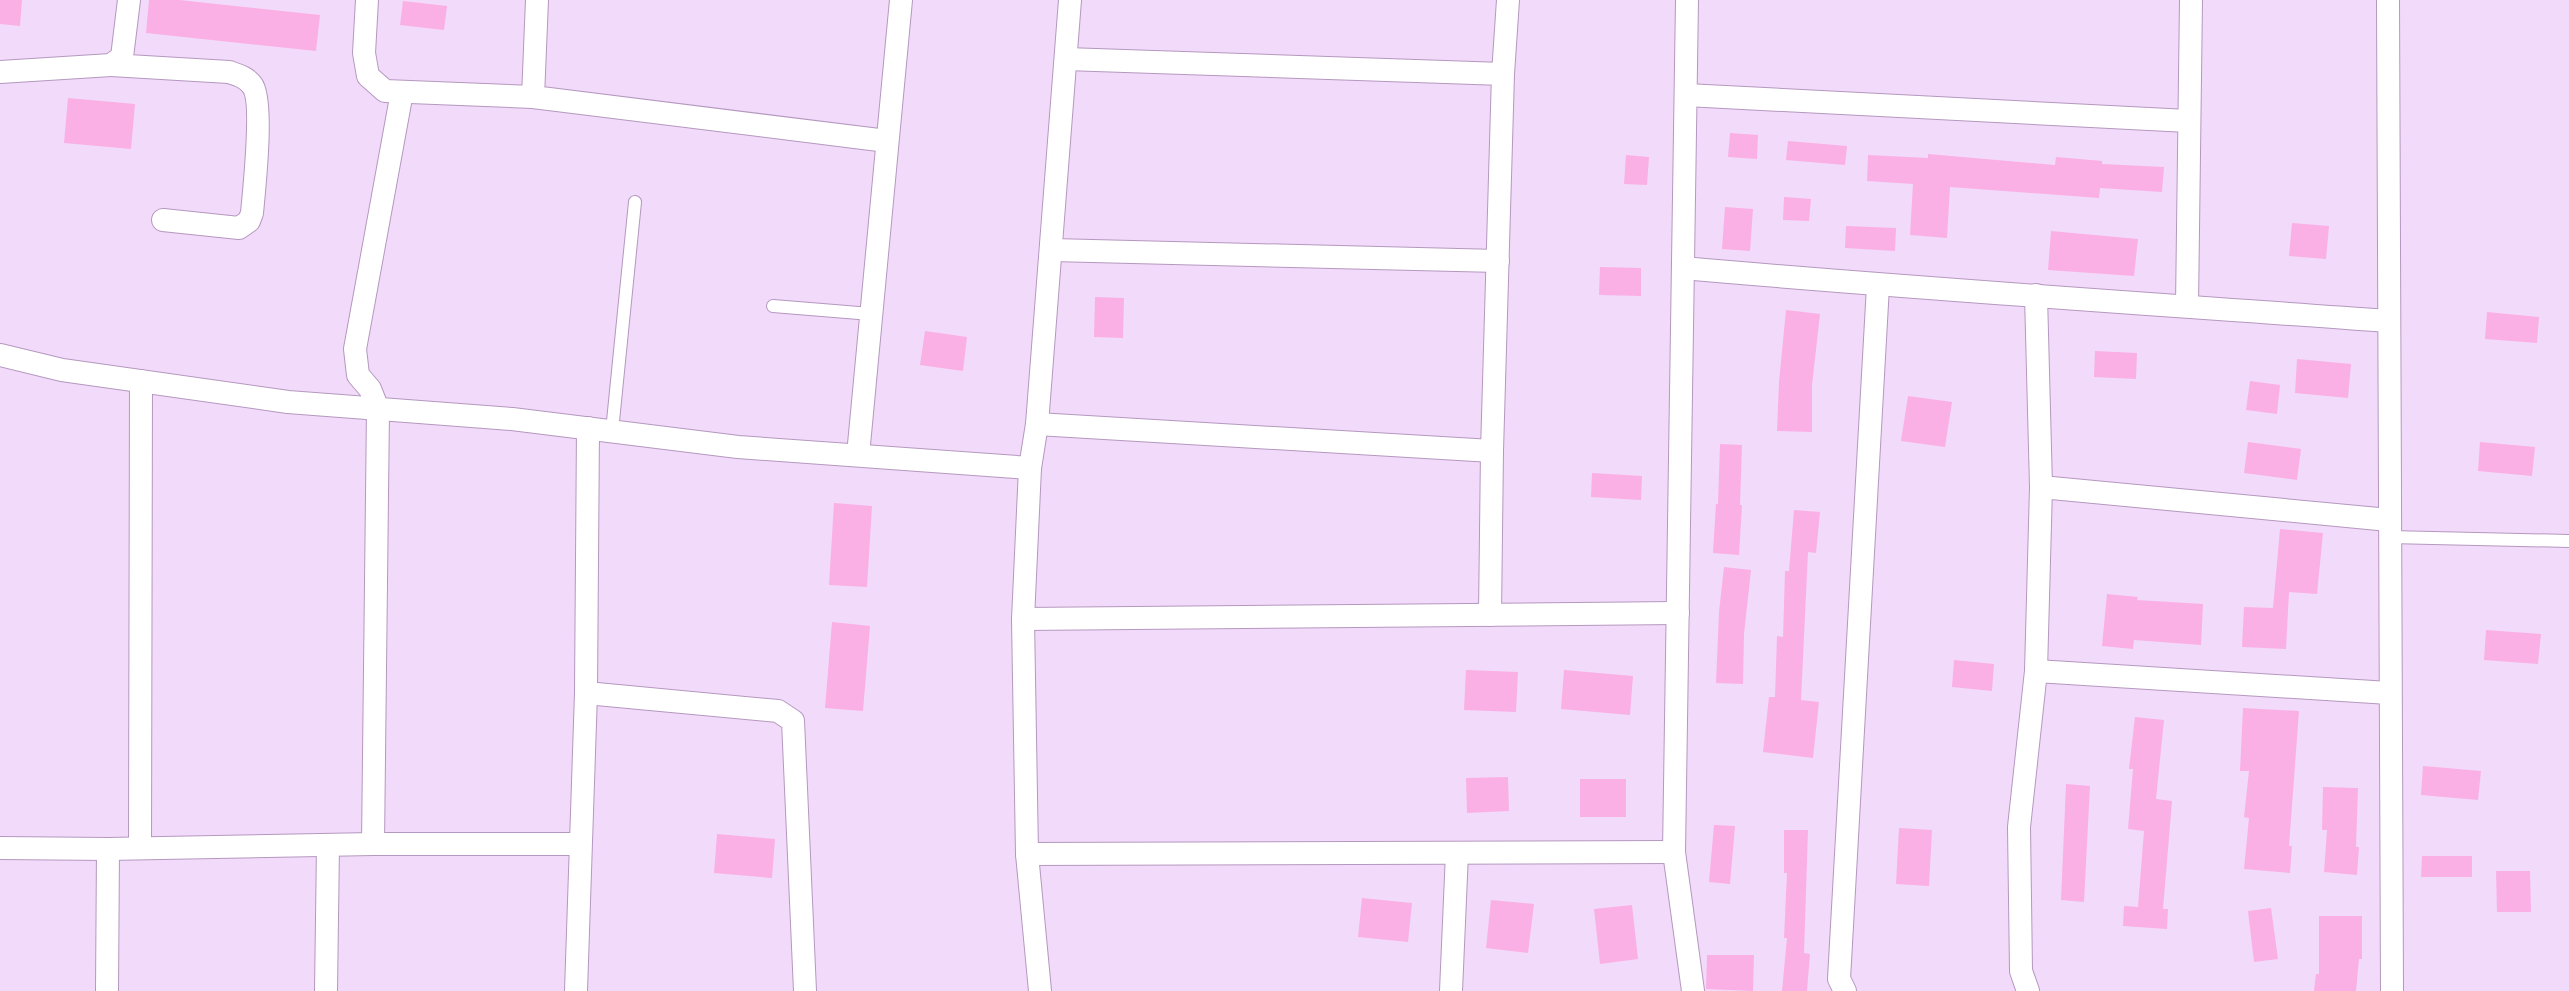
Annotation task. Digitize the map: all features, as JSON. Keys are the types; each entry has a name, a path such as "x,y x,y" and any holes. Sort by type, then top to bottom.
{"street":[{"path":"111,65 122,57 128,0"},
{"path":"367,0 364,53 368,76 385,91 533,97 888,141"},
{"path":"533,97 537,0"},
{"path":"858,455 901,0"},
{"path":"1040,991 1027,854 1023,619 1030,468 1037,424 1052,250 1070,0"},
{"path":"1490,615 1492,451 1503,74 1508,0"},
{"path":"1687,0 1674,852 1693,991"},
{"path":"2187,306 2188,121 2191,0"},
{"path":"2388,0 2389,693 2392,991"},
{"path":"1066,59 1503,74"},
{"path":"0,72 111,65 229,72 244,76 254,86 258,117 253,202 249,221 239,228 163,220"},
{"path":"373,844 378,410 370,389 358,374 355,349 402,92"},
{"path":"1686,95 2188,121"},
{"path":"1052,250 1498,260"},
{"path":"1683,268 1878,286 2036,295 2388,321"},
{"path":"1844,991 1839,979 1878,286"},
{"path":"2028,991 2021,971 2018,827 2036,671 2041,488 2036,295"},
{"path":"0,355 62,370 288,402 378,410 512,418 738,447 1030,468"},
{"path":"140,847 141,381"},
{"path":"1037,424 1492,451"},
{"path":"576,991 586,693 588,428"},
{"path":"2041,488 2389,529"},
{"path":"1023,619 1678,614"},
{"path":"2036,671 2389,693"},
{"path":"586,693 778,711 793,721 805,991"},
{"path":"326,991 328,844"},
{"path":"0,848 108,849 140,847 328,844 580,844"},
{"path":"107,991 108,849"},
{"path":"1027,854 1674,852"},
{"path":"1451,991 1457,853"}],"lane":[{"path":"612,431 635,202"},
{"path":"773,306 871,314"},
{"path":"2389,529 2569,541"}],"building":[{"path":"0,0 22,0 20,26 0,24"},
{"path":"149,0 179,0 320,15 316,51 146,33"},
{"path":"403,1 447,6 444,30 400,25"},
{"path":"68,98 135,104 131,149 64,143"},
{"path":"1730,133 1758,135 1757,159 1728,157"},
{"path":"1788,141 1847,146 1845,165 1786,160"},
{"path":"1928,154 2055,165 2056,157 2102,161 2102,164 2164,167 2162,192 2100,188 2099,198 1950,187 1947,238 1910,235 1913,184 1867,181 1868,155 1928,158"},
{"path":"1626,155 1649,157 1647,185 1624,184"},
{"path":"1784,197 1811,199 1809,221 1783,220"},
{"path":"1725,207 1753,209 1750,251 1722,249"},
{"path":"2292,223 2329,226 2326,259 2289,256"},
{"path":"1846,226 1896,228 1895,251 1845,248"},
{"path":"2051,231 2138,239 2134,276 2048,270"},
{"path":"1600,267 1641,268 1641,296 1599,295"},
{"path":"1095,297 1124,298 1123,338 1094,337"},
{"path":"1786,310 1820,314 1812,385 1812,432 1777,431 1779,382"},
{"path":"2487,312 2539,317 2537,343 2485,339"},
{"path":"925,331 967,337 963,371 920,365"},
{"path":"2095,351 2137,353 2136,379 2094,377"},
{"path":"2297,359 2351,364 2348,398 2295,393"},
{"path":"2250,381 2280,385 2277,414 2246,410"},
{"path":"1908,396 1952,402 1945,447 1901,441"},
{"path":"2248,442 2301,449 2297,480 2244,473"},
{"path":"2480,442 2535,447 2532,476 2478,471"},
{"path":"1720,444 1742,445 1740,505 1742,505 1739,555 1713,553 1716,504 1718,504"},
{"path":"1592,473 1642,476 1641,500 1591,497"},
{"path":"834,503 872,506 867,587 829,585"},
{"path":"1794,510 1820,512 1816,553 1808,552 1801,700 1819,702 1813,758 1763,752 1769,697 1775,697 1777,636 1783,637 1785,571 1789,571"},
{"path":"2280,529 2323,533 2317,594 2289,592 2286,649 2242,647 2244,607 2273,608"},
{"path":"1724,567 1751,570 1744,634 1743,684 1716,683 1719,612"},
{"path":"2107,594 2138,597 2137,600 2203,604 2201,645 2134,640 2133,649 2102,646"},
{"path":"832,622 870,626 863,711 825,708"},
{"path":"2486,630 2541,634 2538,664 2484,660"},
{"path":"1954,660 1994,664 1992,691 1952,687"},
{"path":"1466,670 1518,672 1516,712 1464,710"},
{"path":"1564,670 1633,676 1630,715 1561,709"},
{"path":"2243,708 2299,711 2289,846 2292,846 2290,873 2244,869 2249,818 2244,817 2249,771 2240,771"},
{"path":"2135,717 2164,720 2156,799 2172,801 2163,909 2168,909 2167,929 2123,926 2124,906 2138,907 2144,831 2128,829 2133,769 2129,769"},
{"path":"2423,766 2481,771 2478,800 2421,795"},
{"path":"1508,777 1509,811 1467,813 1466,778"},
{"path":"1580,779 1626,779 1626,817 1580,817"},
{"path":"2066,784 2090,786 2084,902 2061,900"},
{"path":"2323,787 2358,788 2356,847 2359,847 2357,875 2324,872 2327,830 2322,830"},
{"path":"1714,825 1735,826 1730,884 1709,882"},
{"path":"1899,828 1932,830 1929,886 1896,884"},
{"path":"1784,830 1808,830 1804,953 1810,954 1807,991 1782,991 1787,938 1784,938 1787,873 1784,873"},
{"path":"717,834 775,839 772,878 714,873"},
{"path":"2422,856 2472,856 2472,877 2421,877"},
{"path":"2496,871 2530,871 2531,912 2497,912"},
{"path":"1362,898 1412,903 1408,942 1358,937"},
{"path":"1491,900 1534,904 1528,953 1486,948"},
{"path":"1632,905 1638,959 1600,964 1594,909"},
{"path":"2271,908 2278,959 2254,962 2248,911"},
{"path":"2319,916 2362,916 2362,959 2359,959 2356,991 2314,991 2316,974 2319,974"},
{"path":"1707,955 1754,955 1753,991 1706,989"}]}
